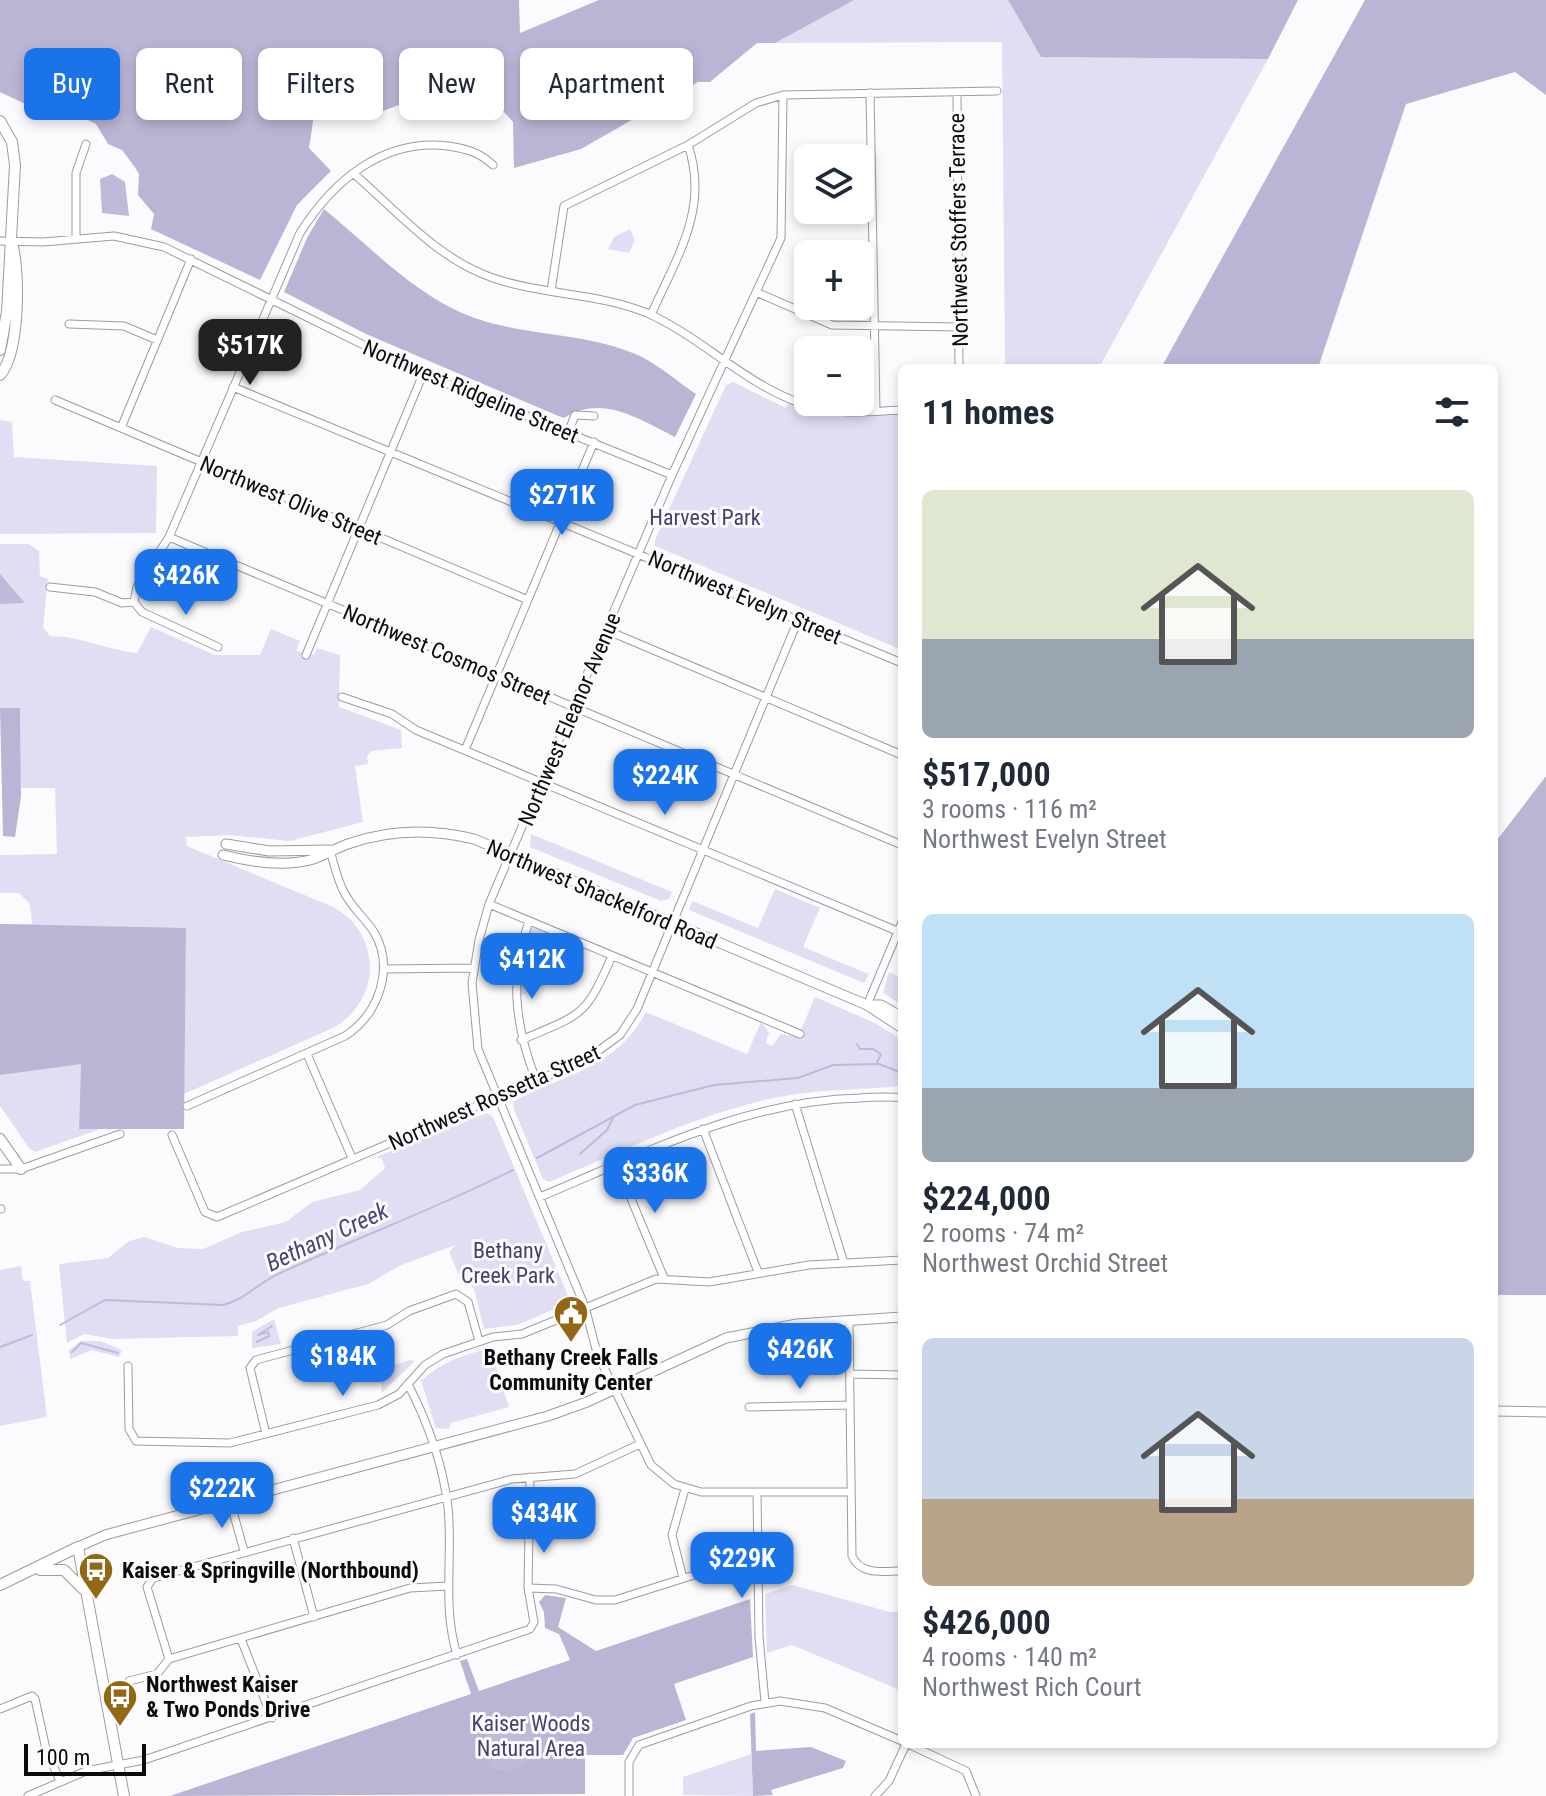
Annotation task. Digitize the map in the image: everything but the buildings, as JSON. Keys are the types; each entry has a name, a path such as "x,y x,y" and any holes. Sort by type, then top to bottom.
{"main road":[{"path":"0,121 15,153 0,350"},
{"path":"0,375 4,371 15,313 16,258 6,241"},
{"path":"0,1139 21,1169"},
{"path":"0,1585 78,1547 124,1796"},
{"path":"26,1572 64,1570 87,1594"}],"street":[{"path":"551,291 564,206 688,145 756,103 783,95 997,91"},
{"name":"Northwest Stoffers Terrace","path":"957,92 959,364"},
{"path":"870,93 876,411"},
{"name":"Northwest Eleanor Avenue","path":"685,1489 658,1473 640,1444 597,1353 585,1307 478,1049 472,1000 474,968 489,904 672,475 781,238 783,95"},
{"path":"76,237 76,173 86,144"},
{"path":"651,315 696,207 697,176 688,145"},
{"path":"218,647 142,612 134,602 137,587 169,537 271,300 312,215 353,173 375,158 422,146 469,150 481,154 493,165"},
{"path":"353,173 403,222 460,261 496,279 604,300 651,315 725,361 811,407 835,411 898,410"},
{"name":"Northwest Ridgeline Street","path":"6,241 43,242 76,237 140,239 191,259 423,374 672,475"},
{"path":"121,428 191,259"},
{"path":"756,292 832,325 959,327"},
{"path":"69,324 124,326 157,340"},
{"path":"306,655 423,374"},
{"name":"Northwest Evelyn Street","path":"233,387 898,661"},
{"name":"Northwest Olive Street","path":"55,400 528,600"},
{"path":"568,433 575,415 594,416"},
{"path":"465,750 594,442"},
{"name":"Northwest Cosmos Street","path":"169,537 898,843"},
{"path":"50,587 95,592 122,603 134,602"},
{"name":"Northwest Rossetta Street","path":"172,1135 202,1206 213,1217 587,1059 620,1035 637,1009 798,620"},
{"path":"606,630 898,753"},
{"path":"342,697 392,714 416,730 898,931"},
{"name":"Northwest Shackelford Road","path":"223,855 246,860 286,862 314,859 330,850 389,833 434,832 474,839 867,1005 898,1025"},
{"name":"Northwest Shackelford Road","path":"226,844 269,851 330,850"},
{"path":"187,1106 345,1036 363,1022 375,1005 384,969 378,941 344,893 330,850"},
{"path":"489,904 800,1034"},
{"path":"529,921 515,987 521,1040 536,1080"},
{"path":"867,1005 898,936"},
{"path":"521,1040 570,1019 586,1008 612,956"},
{"path":"384,969 474,968"},
{"name":"Northwest Shackelford Road","path":"867,1005 881,1005 898,1015"},
{"path":"307,1054 352,1158"},
{"path":"540,1197 703,1129 795,1104 840,1098 898,1098"},
{"path":"795,1104 844,1263"},
{"path":"703,1129 758,1272"},
{"path":"0,1169 21,1169 120,1134"},
{"path":"617,1165 664,1278"},
{"path":"128,1366 129,1429 136,1441 230,1443 378,1405 399,1394 433,1359 479,1341 522,1334 640,1283 664,1278 709,1282 758,1272 898,1260"},
{"path":"266,1434 250,1368 256,1360 387,1325 409,1311 456,1294 468,1302 479,1341"},
{"path":"78,1547 105,1535 560,1412 726,1338 783,1326 898,1317"},
{"path":"849,1320 850,1492 854,1561 866,1571 898,1571"},
{"path":"850,1374 898,1375"},
{"path":"408,1384 434,1447 446,1496 449,1629 457,1655"},
{"path":"749,1407 850,1405"},
{"path":"1498,1411 1546,1412"},
{"path":"169,1659 148,1582 244,1551 446,1496 530,1477 575,1474 640,1444"},
{"path":"28,1796 86,1771 118,1766 272,1718 533,1628 528,1588 530,1477"},
{"path":"683,1578 672,1535 685,1489 850,1492"},
{"path":"757,1492 760,1673 765,1702"},
{"path":"230,1501 244,1551"},
{"path":"293,1538 314,1617"},
{"path":"528,1588 556,1589 596,1600 615,1600 717,1569 757,1569"},
{"path":"129,1681 157,1674 169,1659 410,1588 448,1586"},
{"path":"241,1639 272,1718"},
{"path":"0,1709 32,1696 37,1701 46,1749 60,1781"},
{"path":"629,1796 629,1762 639,1745 765,1702 809,1703 898,1740"},
{"path":"875,1796 889,1781 903,1748"},
{"path":"916,1748 966,1771 976,1796"}],"green space":[{"path":"0,0 519,0 520,33 599,0 854,0 775,43 757,43 710,82 693,85 693,48 520,48 520,120 632,120 581,149 514,168 513,122 504,112 504,48 399,48 399,105 383,111 383,48 258,48 258,120 313,120 309,148 331,171 297,205 260,280 151,229 154,214 138,195 139,174 122,150 108,144 96,124 88,120 120,120 120,48 24,48 24,103 0,92"},
{"path":"850,0 1008,0 1041,57 1268,59 1101,364 1005,364 1002,42 775,43"},
{"path":"1008,0 1298,0 1268,59 1041,57"},
{"path":"1365,0 1546,0 1546,95 1515,72 1406,104 1319,364 1163,364"},
{"path":"324,209 394,269 451,308 514,328 620,348 655,364 696,394 675,437 634,417 607,409 578,411 564,418 366,334 284,292 307,238"},
{"path":"630,229 635,240 629,253 608,249 614,237"},
{"name":"Harvest Park","path":"733,382 786,408 791,398 794,399 794,416 874,416 874,410 898,410 898,648 655,546 655,540 726,385"},
{"path":"0,420 12,422 14,457 157,466 156,533 0,534"},
{"path":"0,544 29,544 39,551 40,576 48,579 43,627 50,636 137,653 151,627 215,655 260,655 271,629 300,641 296,651 314,655 317,648 340,655 339,707 401,730 402,748 371,751 367,756 368,764 355,766 363,822 290,841 229,835 186,837 187,846 331,906 348,917 360,932 370,966 368,984 361,1001 349,1016 333,1028 184,1094 186,929 86,926 79,1129 100,1129 35,1152 0,1106 0,924 32,924 30,904 19,893 0,893 0,855 57,854 55,788 21,788 20,709 0,708"},
{"path":"0,708 20,708 21,796 15,837 3,836"},
{"path":"1546,776 1546,1295 1498,1295 1498,839"},
{"path":"531,834 672,892 669,899 661,901 530,847"},
{"path":"775,889 820,908 803,947 869,974 864,983 689,910 692,901 758,928"},
{"path":"0,924 186,928 184,1129 79,1129 81,1064 0,1075"},
{"path":"537,927 574,943 558,978 518,997 519,967 530,929"},
{"path":"889,972 898,976 898,1002 883,993"},
{"path":"815,997 877,1024 898,1037 898,1086 806,1093 745,1105 660,1135 549,1182 543,1179 513,1107 514,1101 605,1058 634,1031 646,1012 747,1054 761,1022 769,1032 766,1043 772,1046 781,1034 798,1037"},
{"name":"Bethany Creek Park","path":"487,1113 493,1117 569,1298 566,1304 517,1325 484,1329 474,1288 460,1278 449,1252 456,1245 401,1265 368,1284 279,1308 256,1321 238,1326 238,1336 113,1339 84,1334 67,1343 59,1264 108,1258 129,1241 144,1237 178,1248 203,1249 242,1232 286,1222 312,1202 360,1190 385,1168 382,1159 376,1157"},
{"path":"21,1266 23,1281 30,1281 47,1417 0,1426 0,1270"},
{"path":"274,1319 281,1344 252,1348 252,1332"},
{"path":"81,1341 100,1341 122,1350 119,1357 92,1350 70,1359 69,1350"},
{"path":"490,1348 509,1407 451,1423 449,1429 436,1428 421,1381 453,1360"},
{"path":"415,1361 382,1393 379,1370"},
{"path":"792,1585 898,1612 898,1689 792,1645 767,1653 765,1594"},
{"name":"Kaiser Woods Natural Area","path":"545,1595 566,1598 558,1627 596,1651 750,1599 753,1657 674,1684 686,1720 633,1738 623,1755 585,1755 585,1794 170,1796 471,1694 460,1661 467,1659 479,1691 570,1660 559,1634 545,1628 544,1612 539,1602"},
{"path":"755,1712 756,1751 811,1747 846,1761 843,1768 771,1790 773,1795 753,1796 750,1714"},
{"path":"751,1754 753,1796 683,1795 683,1777"}],"shaded area":[{"path":"112,174 125,182 129,216 102,213 100,179"},
{"path":"0,574 25,603 0,604"},
{"path":"506,1721 515,1721 533,1730 533,1755 524,1764 509,1771 491,1767 486,1758 485,1730 501,1726"}],"waterway":[{"path":"857,1044 860,1049 873,1049 881,1054 877,1063"},
{"name":"Bethany Creek","path":"537,1158 635,1105 714,1085 798,1078 833,1065 879,1064 898,1071"},
{"path":"580,1154 607,1130 613,1118"},
{"name":"Bethany Creek","path":"60,1325 105,1300 230,1303 276,1275 513,1170"},
{"path":"257,1342 269,1336 268,1332 258,1335 272,1326"},
{"name":"Bethany Creek","path":"0,1347 32,1335"},
{"path":"72,1352 81,1343 118,1353"}],"place":[{"name":"Bethany Creek Falls Community Center","path":"571,1344"},
{"name":"Kaiser & Springville (Northbound)","path":"96,1601"},
{"name":"Northwest Kaiser & Two Ponds Drive","path":"120,1728"}]}
